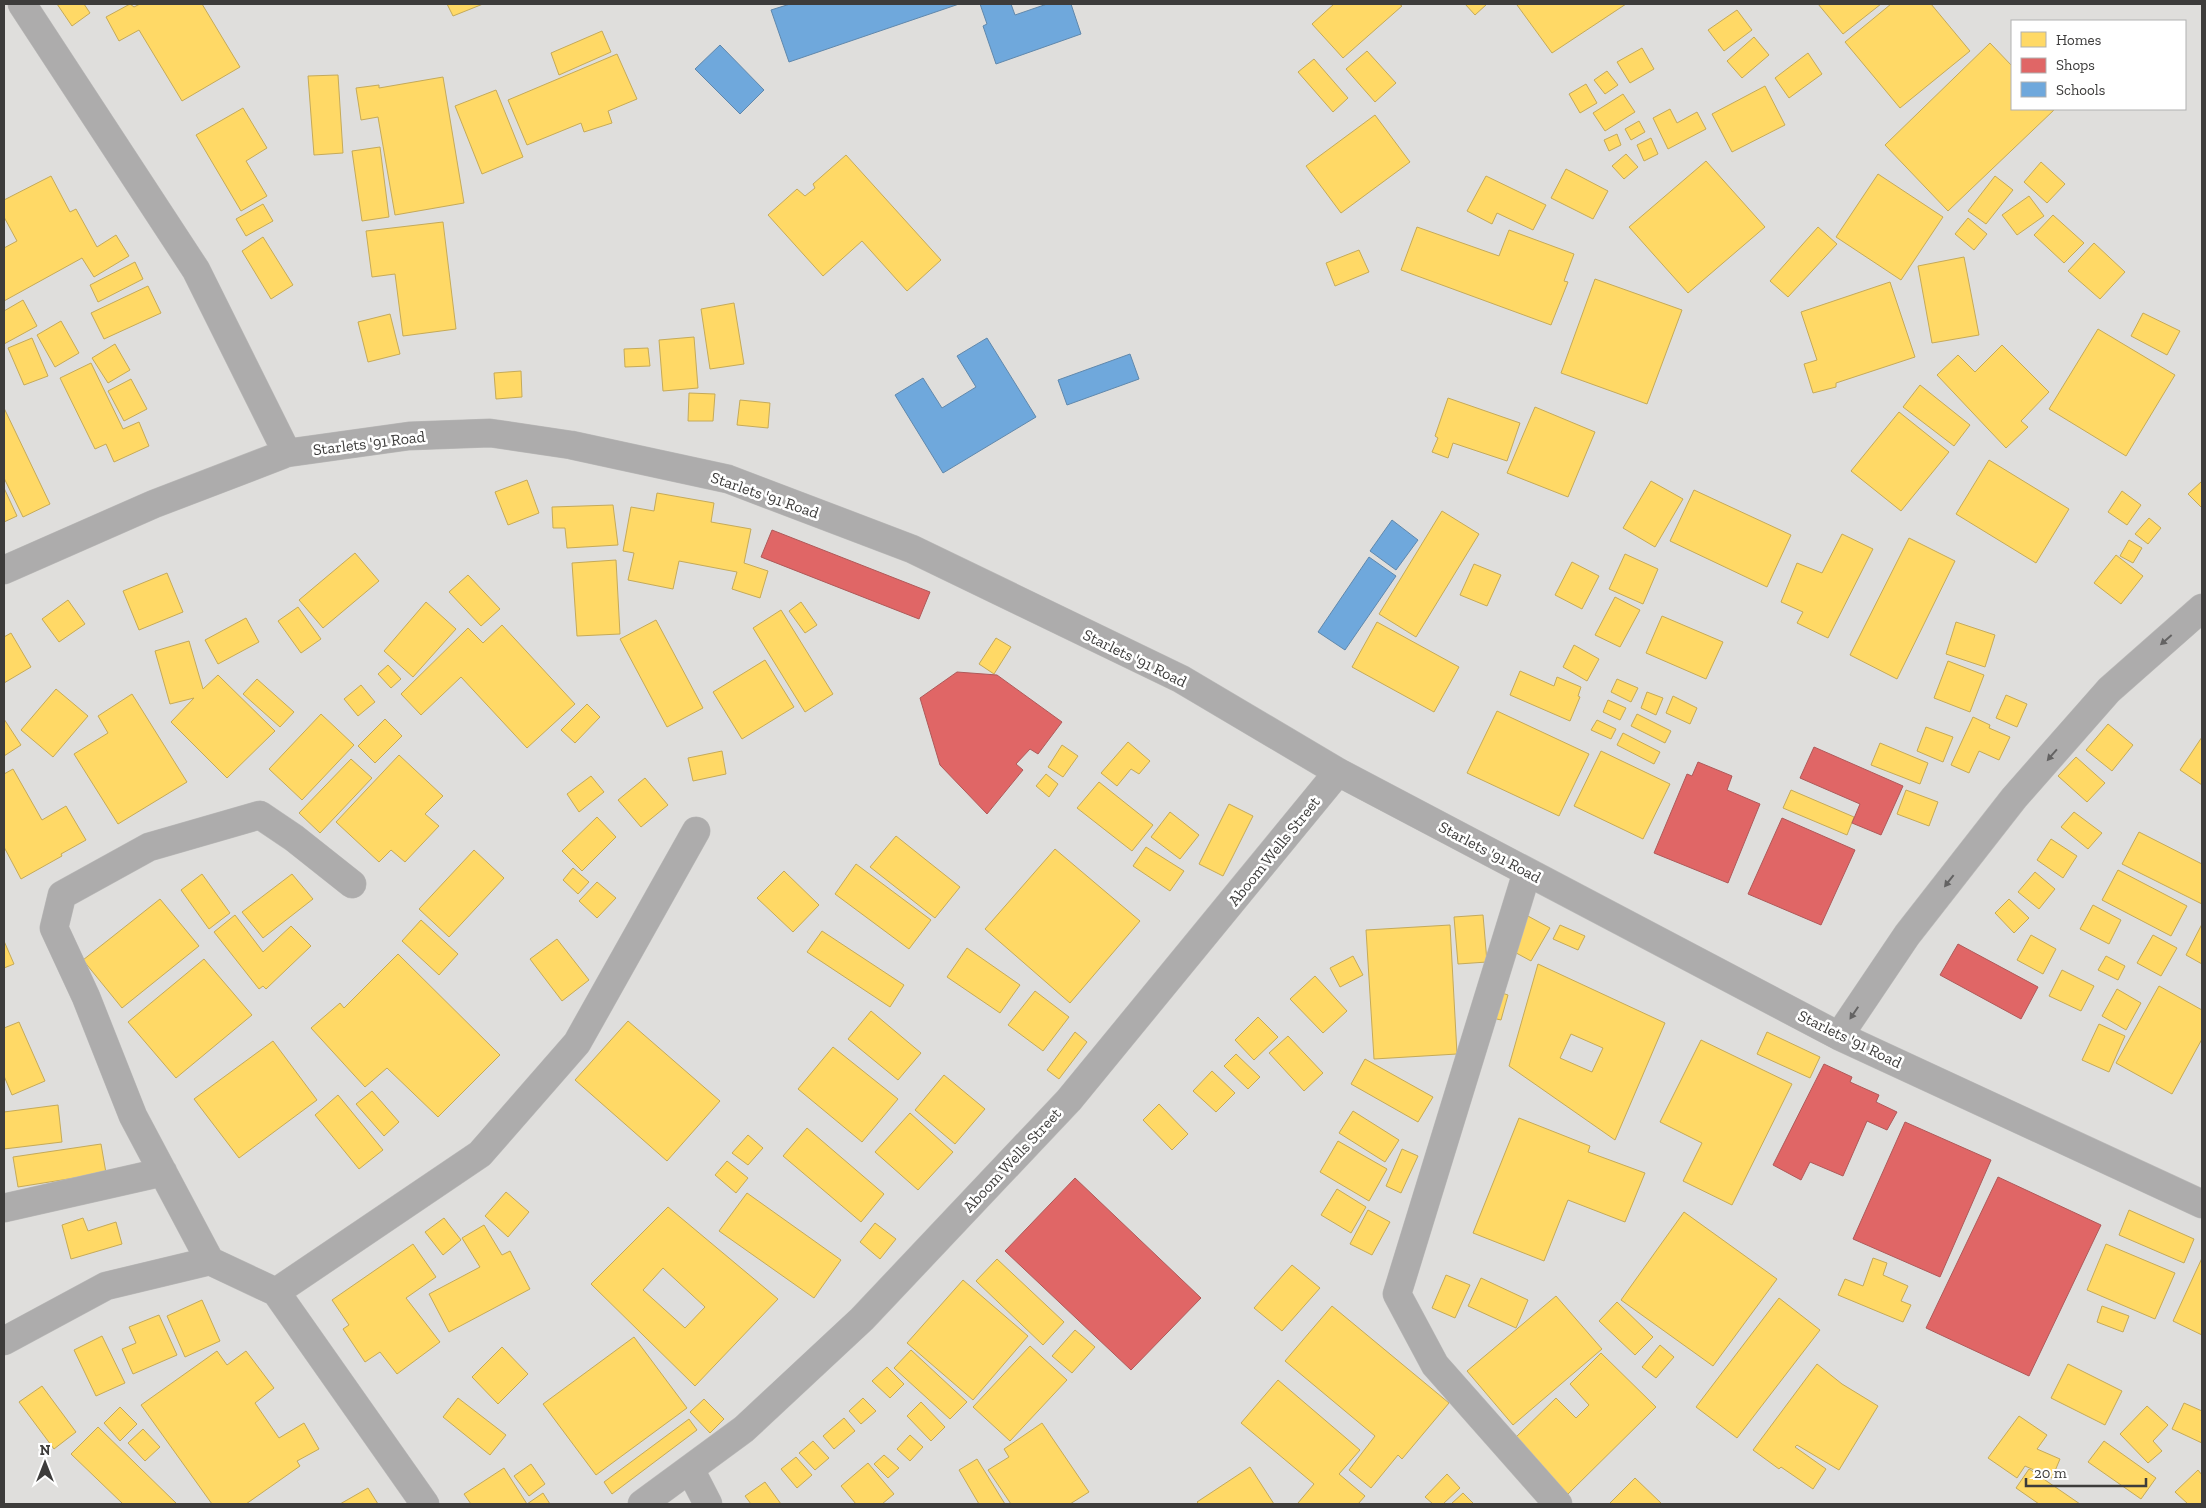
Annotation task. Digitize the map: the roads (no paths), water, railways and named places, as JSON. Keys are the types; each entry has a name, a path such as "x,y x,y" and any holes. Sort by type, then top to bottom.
{"street":[{"path":"22,4 196,270 287,453"},
{"name":"Starlets '91 Road","path":"4,570 154,504 287,453 409,436 490,433 571,445 728,479 912,549 1181,679 1338,772 1839,1036 2202,1204"},
{"path":"1839,1036 1906,934 2014,798 2109,690 2202,608"},
{"name":"Aboom Wells Street","path":"642,1504 744,1429 862,1319 1069,1100 1338,772"},
{"path":"352,884 294,838 260,816 149,847 62,895 54,928 86,997 134,1116 210,1261 276,1292 426,1504"},
{"path":"276,1292 480,1154 576,1043 696,831"},
{"path":"1527,872 1397,1294 1435,1365 1558,1504"},
{"path":"4,1208 163,1172"},
{"path":"4,1341 106,1286 210,1261"},
{"path":"690,1469 708,1504"}]}
